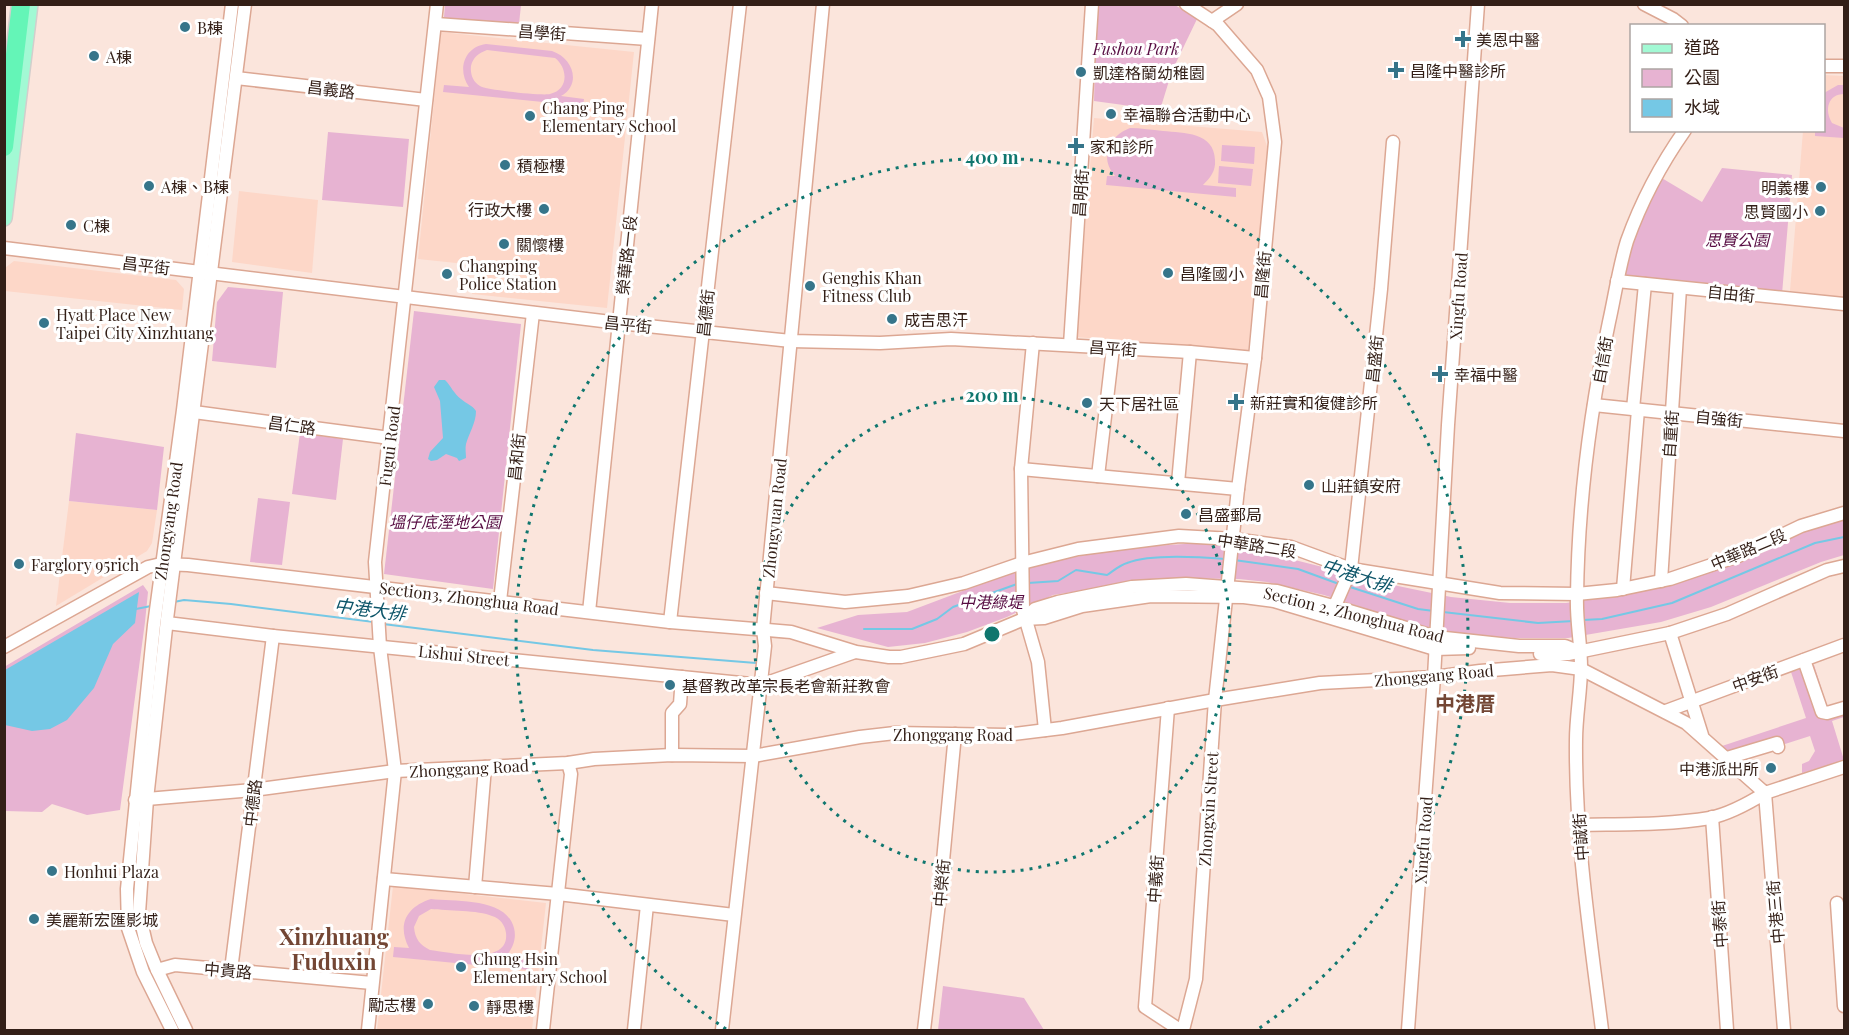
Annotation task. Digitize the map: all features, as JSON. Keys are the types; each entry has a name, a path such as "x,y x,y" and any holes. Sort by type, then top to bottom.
{"highway":[{"path":"4,48 9,4"},
{"path":"4,147 21,4"}],"main road":[{"path":"4,100 16,4"},
{"path":"4,218 30,4"}],"street":[{"name":"Zhongyang Road","path":"165,586 175,565 194,412 204,273 231,4"},
{"name":"Zhongyang Road","path":"172,1030 143,972 128,928 127,889 141,800 163,622 165,586 161,564 204,273 236,78 245,4"},
{"name":"Fugui Road","path":"368,1030 395,771 380,646 375,562 437,4"},
{"name":"榮華路一段","path":"589,612 652,4"},
{"name":"昌德街","path":"670,622 740,4"},
{"name":"Zhongyuan Road","path":"722,1030 765,646 763,629 766,593 823,4"},
{"name":"昌明街","path":"1070,345 1092,4"},
{"name":"昌隆街","path":"1186,4 1218,25 1257,70 1269,97 1275,142 1254,358 1228,574"},
{"path":"1212,21 1237,4"},
{"name":"Xingfu Road","path":"1408,1030 1434,677 1448,425 1478,4"},
{"path":"1644,4 1679,24"},
{"name":"昌學街","path":"436,24 648,39"},
{"path":"1825,66 1845,66"},
{"name":"昌義路","path":"236,78 426,100"},
{"name":"自信街","path":"1580,647 1577,600 1580,520 1594,405 1617,281 1628,241 1646,197 1667,155 1684,132"},
{"name":"昌盛街","path":"1332,607 1350,572 1381,289 1393,142"},
{"name":"昌平街","path":"4,248 533,313 791,340 880,343 951,339 1190,352 1254,358"},
{"name":"自由街","path":"1617,281 1845,304"},
{"path":"1623,589 1645,284"},
{"name":"自重街","path":"1661,581 1680,288"},
{"name":"昌和街","path":"500,601 533,313"},
{"path":"1033,343 1021,469 1023,614 1038,662 1045,730"},
{"path":"1098,476 1113,348"},
{"path":"1178,483 1190,352"},
{"name":"自強街","path":"1594,405 1845,431"},
{"name":"昌仁路","path":"194,412 390,438"},
{"path":"1021,469 1238,489"},
{"name":"中華路二段","path":"766,593 845,602 908,596 964,584 1078,549 1179,536 1232,544 1291,547 1350,572 1439,588 1577,600 1661,581 1738,556 1801,526 1845,513"},
{"path":"4,647 148,567 161,564"},
{"name":"Section3, Zhonghua Road","path":"161,564 670,622 763,629"},
{"name":"Section 2, Zhonghua Road","path":"763,629 791,632 856,652 901,657 952,647 1023,614 1044,618 1082,606 1151,596 1227,591 1277,591 1436,636 1519,646 1580,647 1670,633 1727,614 1827,570 1845,566"},
{"name":"Zhongxin Street","path":"1182,1030 1196,979 1215,700 1228,574"},
{"name":"Lishui Street","path":"163,622 273,636 761,683"},
{"path":"1670,633 1703,737"},
{"name":"中德路","path":"231,970 273,636"},
{"name":"中安街","path":"1666,711 1845,645"},
{"name":"中誠街","path":"1580,647 1581,669 1576,740 1580,825 1585,902 1602,1030"},
{"path":"761,683 856,652"},
{"path":"1804,660 1822,712 1827,713 1845,708"},
{"name":"Zhonggang Road","path":"141,800 253,790 395,771 568,763 594,759 672,755 753,756 895,733 1006,735 1320,683 1434,677 1552,665 1581,669 1686,723 1765,793"},
{"path":"672,755 672,713 680,704 682,677"},
{"name":"中義街","path":"1168,708 1145,1007 1182,1030"},
{"name":"中榮街","path":"924,1030 955,734"},
{"path":"1727,758 1777,743 1778,747"},
{"path":"543,1030 571,774 568,763"},
{"path":"475,887 485,767"},
{"path":"1580,825 1654,823 1712,817 1751,802 1765,793 1845,767"},
{"name":"中港三街","path":"1765,793 1784,1030"},
{"name":"Zhongyang Road","path":"141,800 140,913 146,943 186,1030"},
{"name":"中泰街","path":"1712,817 1727,1030"},
{"path":"384,879 558,894 734,915"},
{"path":"1837,903 1845,1006"},
{"path":"634,1030 647,905"},
{"name":"中貴路","path":"157,970 175,965 372,983"}],"shaded area":[{"name":"Chang Ping Elementary School","path":"441,32 634,52 607,308 472,294 475,265 418,259"},
{"name":"思賢國小","path":"1825,75 1844,76 1844,297 1790,291 1803,132 1825,132"},
{"name":"昌隆國小","path":"1094,118 1262,132 1268,149 1248,351 1076,337"},
{"path":"239,191 318,200 312,273 232,262"},
{"path":"14,261 176,280 184,289 182,310 5,291 5,268"},
{"path":"69,501 157,510 152,543 147,551 56,606"},
{"name":"Chung Hsin Elementary School","path":"393,886 546,903 532,1030 377,1030"}],"green space":[{"path":"445,5 521,5 519,24 448,20 444,17"},
{"name":"Fushou Park","path":"1099,5 1175,5 1197,19 1172,71 1160,110 1094,101"},
{"path":"486,44 552,51 559,54 570,65 573,78 568,91 561,96 584,99 583,106 443,92 444,85 469,87 465,80 463,67 468,54 478,46","holes":["487,50 555,58 562,67 564,78 561,88 550,94 484,88 472,78 472,63 479,54"]},
{"path":"1838,85 1844,85 1844,94 1831,100 1828,113 1832,123 1844,128 1844,138 1815,136 1815,132 1825,132 1825,92"},
{"path":"1130,128 1188,134 1204,139 1213,151 1215,168 1203,185 1236,188 1236,197 1106,185 1107,176 1115,176 1108,162 1109,148 1117,136"},
{"path":"328,132 409,139 403,207 322,200"},
{"path":"1222,145 1255,147 1254,164 1221,161"},
{"path":"1219,166 1253,169 1251,186 1218,183"},
{"name":"思賢公園","path":"1722,168 1792,175 1782,294 1623,278 1632,242 1660,177 1702,202"},
{"path":"228,287 283,292 276,368 212,361 217,302"},
{"name":"塭仔底溼地公園","path":"414,311 521,324 493,589 384,574"},
{"path":"76,433 164,447 157,510 69,501"},
{"path":"300,433 343,439 336,500 292,494"},
{"path":"258,498 290,502 282,565 250,562"},
{"name":"中港綠堤","path":"1844,520 1844,555 1821,562 1711,607 1661,622 1568,638 1514,638 1456,633 1413,624 1324,595 1267,582 1239,579 1164,578 1053,595 1007,617 967,632 925,643 888,647 817,628 858,615 907,612 1005,575 1050,562 1153,546 1200,543 1263,552 1451,597 1510,603 1566,603 1621,595 1804,529"},
{"path":"143,585 148,592 145,622 120,810 87,815 52,804 42,812 5,811 4,667"},
{"path":"1814,665 1827,706 1844,701 1844,717 1832,721 1844,760 1802,773 1802,764 1809,761 1815,751 1810,736 1739,759 1722,746 1806,718 1791,672"},
{"path":"431,899 466,901 491,906 501,911 509,918 515,932 513,944 505,958 530,960 529,970 393,957 394,947 409,948 405,940 404,924 410,912 422,902","holes":["431,909 479,913 495,917 505,927 505,944 488,954 476,955 430,950 419,941 414,927 419,916"]},
{"path":"943,986 1024,998 1044,1030 938,1030"}],"water":[{"path":"439,380 445,380 459,397 476,411 474,424 466,444 466,458 459,461 446,454 437,460 428,459 430,452 443,438 440,401 434,387"},
{"path":"139,592 135,623 113,644 94,688 67,720 50,729 32,731 5,725 5,670"}],"waterway":[{"name":"中港大排","path":"1583,620 1602,619 1672,603 1815,543 1844,537"},
{"name":"中港大排","path":"1028,583 1058,581 1076,570 1107,575 1124,564 1148,558 1225,559"},
{"name":"中港大排","path":"1234,560 1298,569 1339,584"},
{"name":"中港大排","path":"864,629 912,629 937,619 953,607 1017,584"},
{"name":"中港大排","path":"1347,586 1418,609 1434,611"},
{"name":"中港大排","path":"174,602 184,600 231,604 374,622"},
{"name":"中港大排","path":"136,609 151,606"},
{"name":"中港大排","path":"1443,612 1538,623 1574,621"},
{"name":"中港大排","path":"383,624 593,650 756,663"}],"place":[{"name":"B棟","path":"185,27"},
{"name":"美恩中醫","path":"1463,39"},
{"name":"A棟","path":"94,56"},
{"name":"昌隆中醫診所","path":"1396,70"},
{"name":"凱達格蘭幼稚園","path":"1081,72"},
{"name":"幸福聯合活動中心","path":"1111,114"},
{"name":"Chang Ping Elementary School","path":"530,116"},
{"name":"家和診所","path":"1076,146"},
{"name":"積極樓","path":"505,165"},
{"name":"A棟、B棟","path":"149,186"},
{"name":"明義樓","path":"1821,187"},
{"name":"行政大樓","path":"544,209"},
{"name":"思賢國小","path":"1820,211"},
{"name":"C棟","path":"71,225"},
{"name":"關懷樓","path":"504,244"},
{"name":"昌隆國小","path":"1168,273"},
{"name":"Changping Police Station","path":"447,274"},
{"name":"Genghis Khan Fitness Club","path":"810,286"},
{"name":"成吉思汗","path":"892,319"},
{"name":"Hyatt Place New Taipei City Xinzhuang","path":"44,323"},
{"name":"幸福中醫","path":"1440,374"},
{"name":"新莊實和復健診所","path":"1236,402"},
{"name":"天下居社區","path":"1087,403"},
{"name":"山莊鎮安府","path":"1309,485"},
{"name":"昌盛郵局","path":"1186,514"},
{"name":"Farglory 95rich","path":"19,564"},
{"name":"基督教改革宗長老會新莊教會","path":"670,685"},
{"name":"中港派出所","path":"1771,768"},
{"name":"Honhui Plaza","path":"52,871"},
{"name":"美麗新宏匯影城","path":"34,919"},
{"name":"Chung Hsin Elementary School","path":"461,967"},
{"name":"勵志樓","path":"428,1004"},
{"name":"靜思樓","path":"474,1006"}],"district":[{"name":"中港厝","path":"1465,702"},
{"name":"Xinzhuang Fuduxin","path":"334,948"}]}
